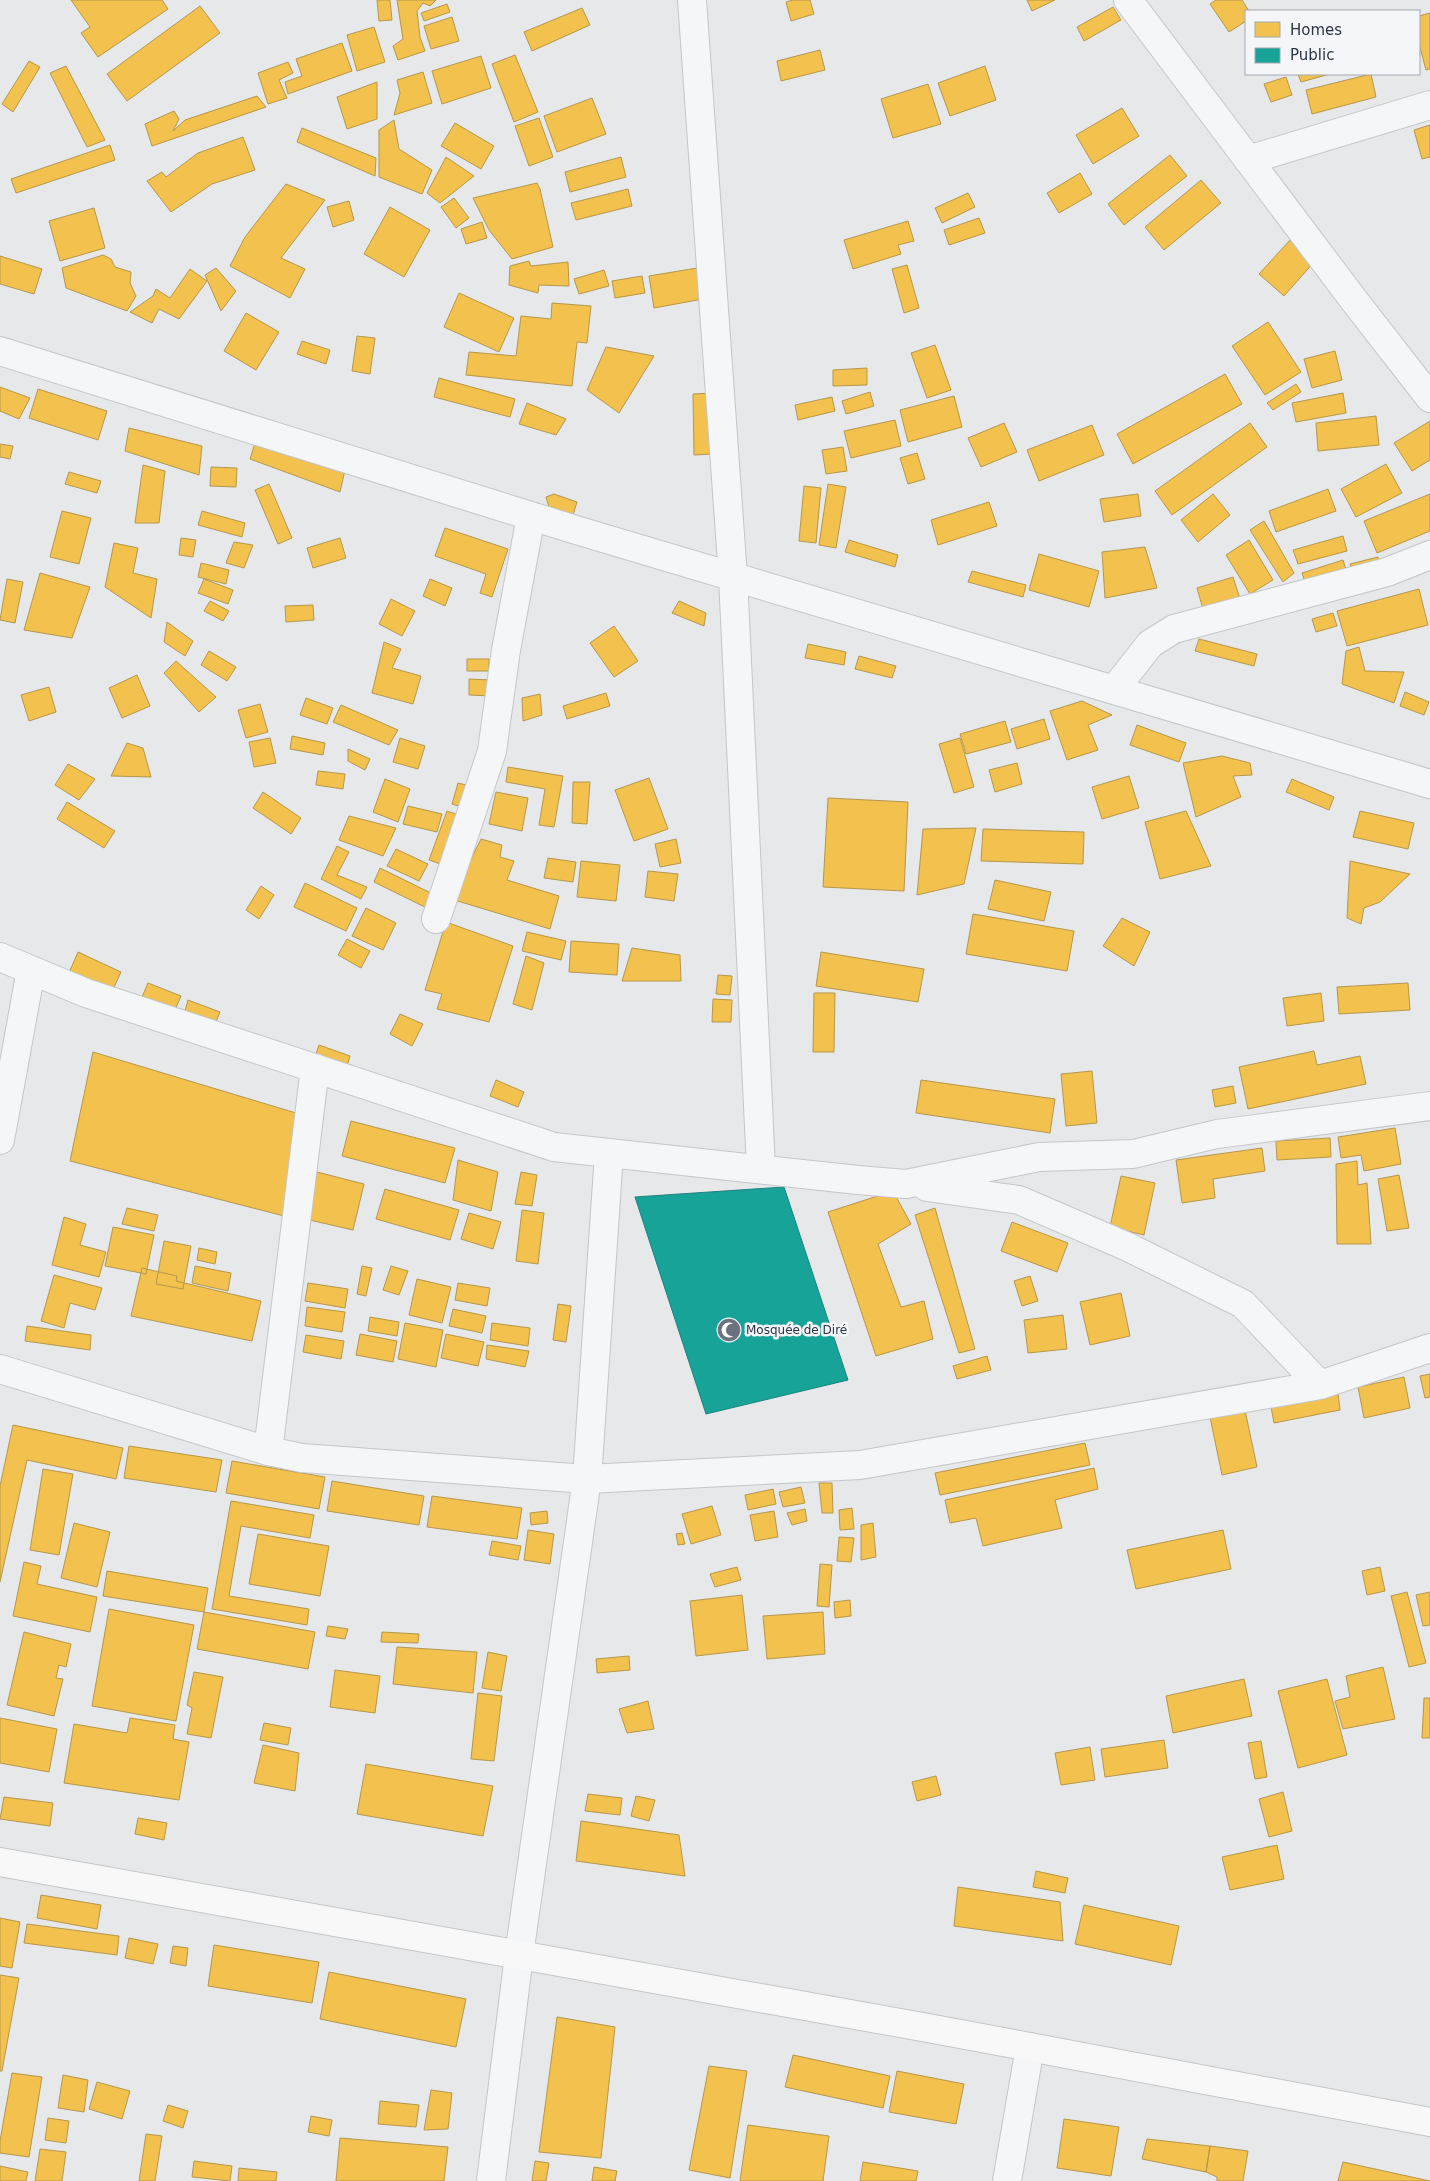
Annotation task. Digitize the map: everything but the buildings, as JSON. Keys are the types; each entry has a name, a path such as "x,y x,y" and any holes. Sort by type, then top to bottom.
{"main road":[{"path":"0,1862 519,1954 1430,2122"}],"street":[{"path":"692,0 733,577 761,1169"},
{"path":"1128,0 1430,398"},
{"path":"1248,160 1430,105"},
{"path":"0,351 531,516 1430,784"},
{"path":"436,919 492,751 506,650 531,516"},
{"path":"1114,690 1150,644 1174,629 1387,572 1430,555"},
{"path":"0,957 86,993 554,1147 906,1184 1020,1200 1128,1247 1243,1304 1320,1385"},
{"path":"0,1140 31,970"},
{"path":"268,1451 315,1068"},
{"path":"906,1184 1039,1157 1133,1154 1217,1134 1430,1106"},
{"path":"490,2181 519,1954 587,1479 608,1153"},
{"path":"0,1369 268,1451 302,1458 587,1479 860,1464 1320,1385 1430,1348"},
{"path":"1007,2181 1030,2047"}],"place":[{"name":"Mosquée de Diré","path":"729,1330"}]}
